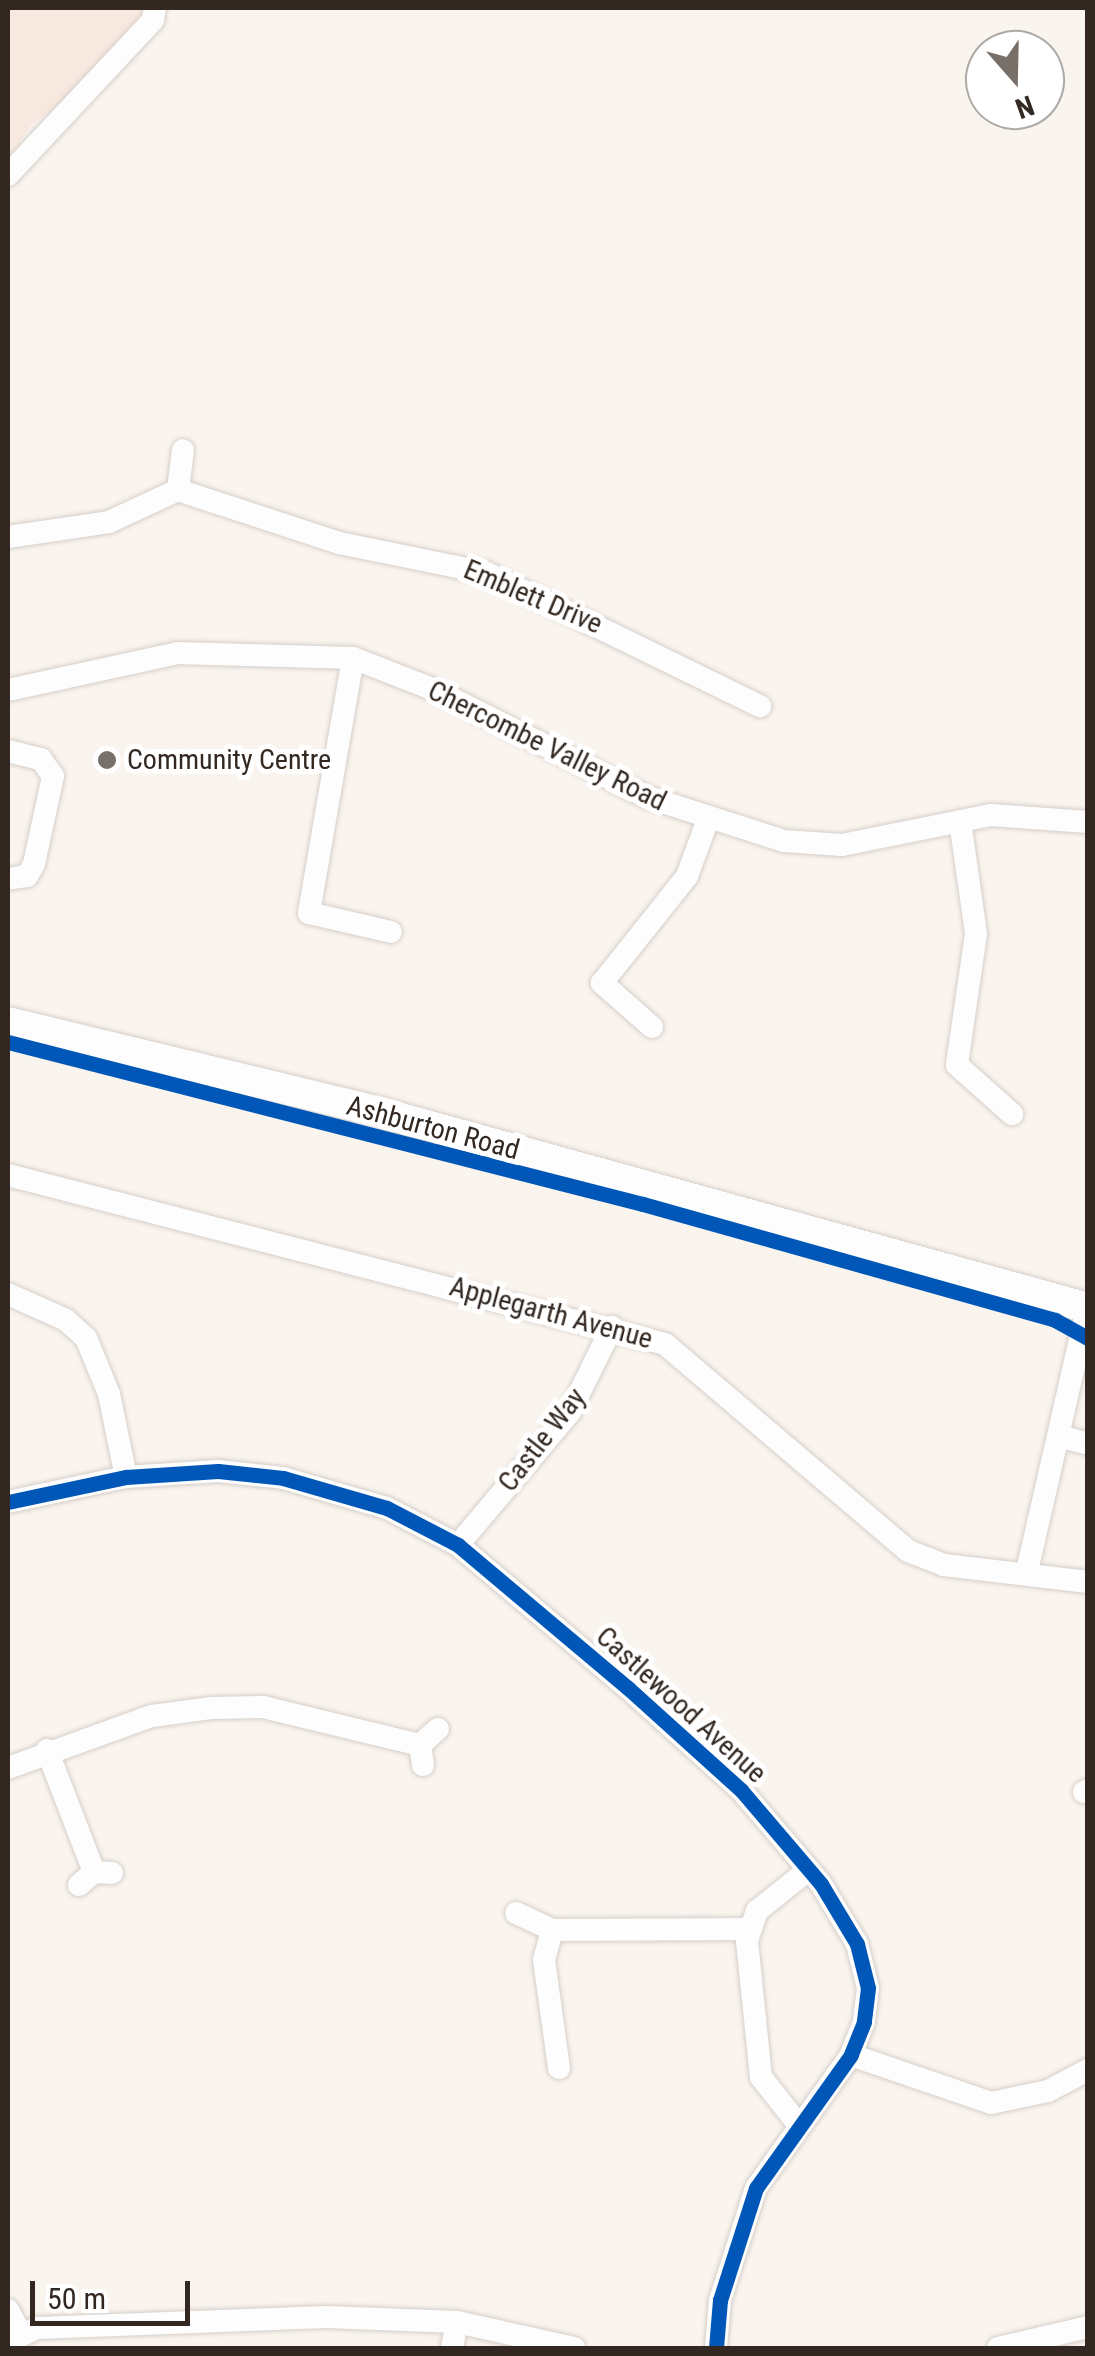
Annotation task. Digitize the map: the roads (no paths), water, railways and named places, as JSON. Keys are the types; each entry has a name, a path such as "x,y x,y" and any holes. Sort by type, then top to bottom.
{"main road":[{"name":"Ashburton Road","path":"8,1022 379,1112 1087,1308"}],"street":[{"path":"8,175 141,34 156,8"},
{"path":"8,537 108,522 178,490 183,450"},
{"name":"Emblett Drive","path":"178,490 339,543 487,573 760,706"},
{"name":"Chercombe Valley Road","path":"8,690 177,653 353,658 706,822 842,846 960,821 1026,814 1088,822"},
{"path":"353,658 309,913 391,932"},
{"path":"8,751 41,759 54,776 34,864 27,876 8,879"},
{"path":"960,821 976,934 956,1064 1012,1114"},
{"path":"652,1027 602,983 687,876 706,822"},
{"name":"Applegarth Avenue","path":"8,1175 612,1326 665,1344 700,1369 908,1551 944,1566 1027,1571 1088,1582"},
{"path":"8,1294 66,1320 86,1338 109,1394 126,1477"},
{"path":"1027,1571 1087,1308"},
{"name":"Castle Way","path":"458,1545 570,1412 612,1326"},
{"path":"1059,1436 1088,1444"},
{"name":"Castlewood Avenue","path":"8,1502 126,1477 218,1471 283,1478 370,1502 458,1545 742,1790 807,1871 857,1944 868,1988 851,2055 798,2124 756,2188 735,2244 716,2348"},
{"path":"8,1768 47,1750 152,1716 263,1707 422,1755 438,1728"},
{"path":"47,1750 95,1876"},
{"path":"798,2124 761,2077 748,1929 757,1911 807,1871"},
{"path":"516,1913 552,1930 748,1929"},
{"path":"552,1930 544,1960 559,2068"},
{"path":"851,2055 992,2104 1048,2091 1088,2070"},
{"path":"8,2310 14,2337 326,2317 457,2322 574,2348"},
{"path":"452,2348 457,2322"},
{"path":"998,2348 1047,2343 1088,2327"}],"place":[{"name":"Community Centre","path":"107,760"}]}
